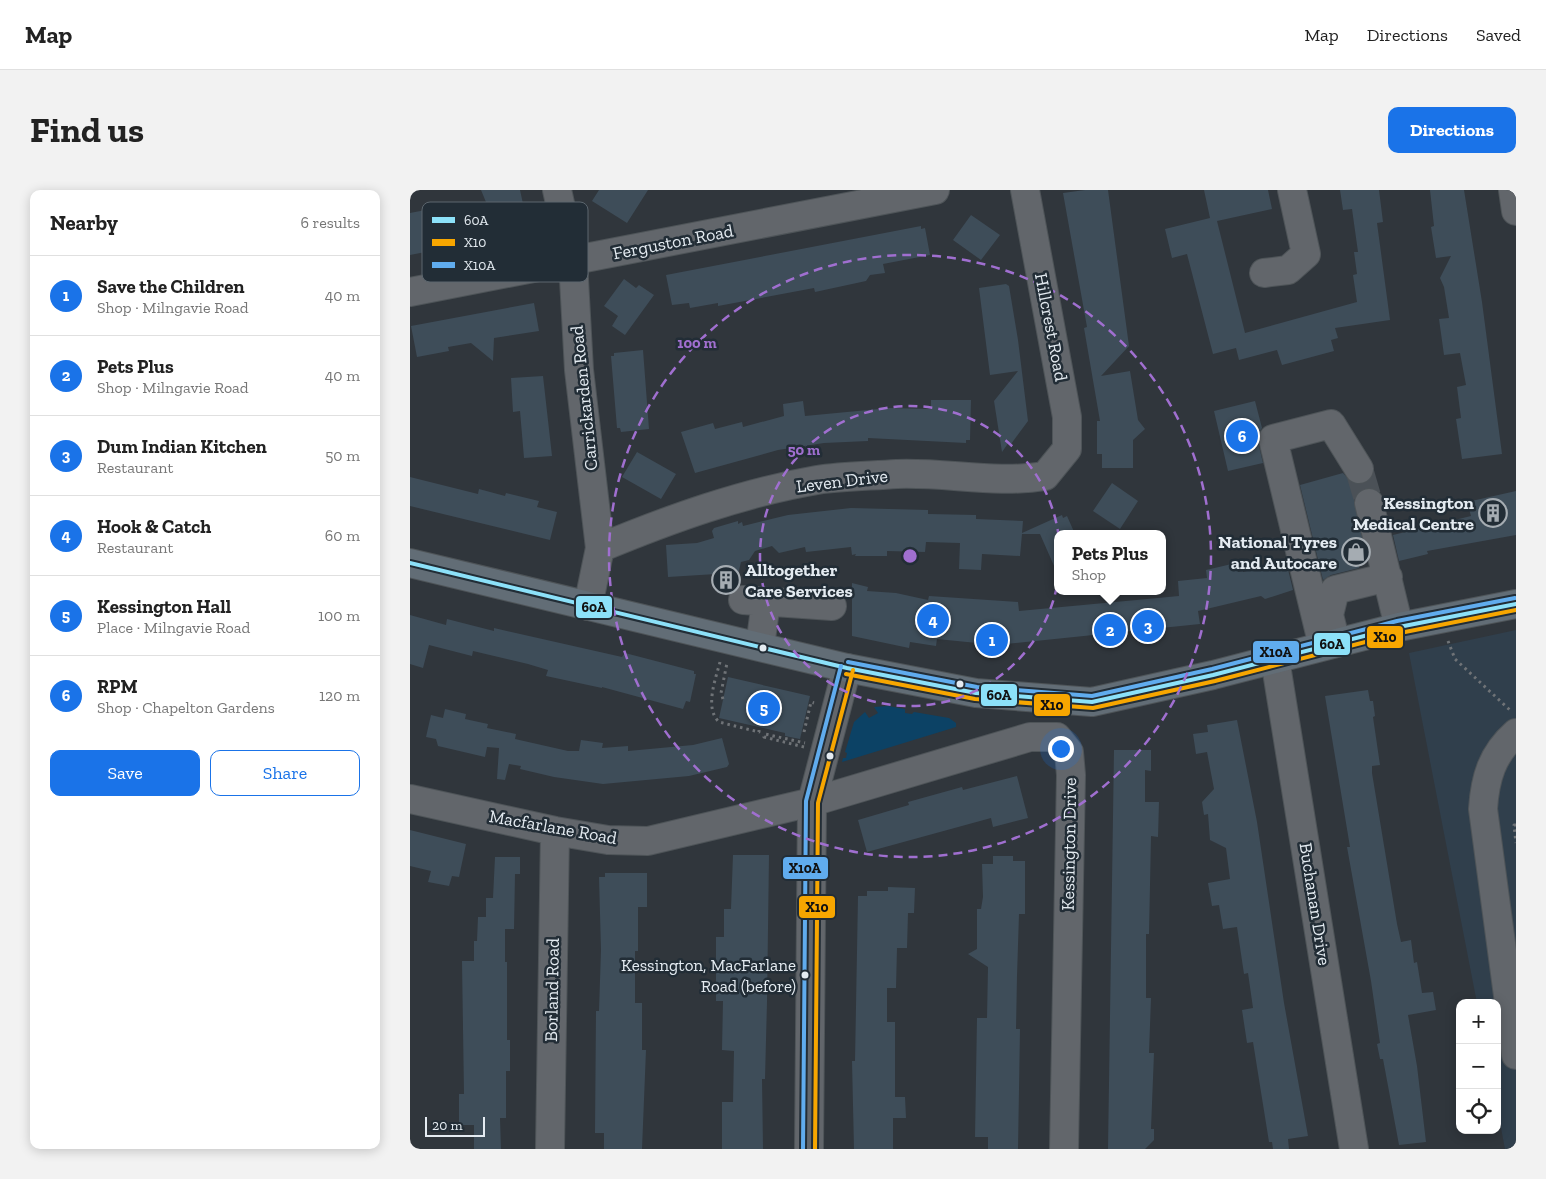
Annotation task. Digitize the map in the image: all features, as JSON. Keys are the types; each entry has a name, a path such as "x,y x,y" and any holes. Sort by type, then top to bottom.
{"main road":[{"path":"410,563 847,668 976,693 1092,702 1399,627 1511,608"}],"street":[{"name":"Ferguston Road","path":"588,258 935,190"},
{"name":"Hillcrest Road","path":"1025,190 1068,417 1067,449 1057,462"},
{"path":"1264,273 1288,270 1306,254 1292,190"},
{"path":"1513,190 1516,211"},
{"name":"Ferguston Road","path":"410,292 463,282"},
{"name":"Carrickarden Road","path":"574,282 579,370 600,548 588,606"},
{"path":"1330,645 1273,439 1331,424 1359,469"},
{"name":"Leven Drive","path":"600,548 668,520 696,511 732,500 818,480 899,474 1022,480 1045,476 1057,462"},
{"path":"1369,503 1399,627"},
{"path":"1330,645 1329,615 1335,590 1388,576"},
{"path":"760,646 755,601 832,606"},
{"name":"Buchanan Drive","path":"1275,658 1354,1149"},
{"path":"809,1149 812,802 847,668"},
{"path":"1514,723 1489,769 1483,809 1516,1055"},
{"name":"Kessington Drive","path":"812,802 1030,737 1057,737 1069,752 1071,775 1064,1149"},
{"name":"Macfarlane Road","path":"410,799 555,831 608,840 648,841 812,802"},
{"name":"Borland Road","path":"550,1149 555,831"}],"path":[{"path":"1448,640 1455,659 1514,723"},
{"path":"721,658 712,699 715,718 719,722 759,732 759,730"},
{"path":"723,698 721,693 728,659"},
{"path":"799,741 764,734 764,737 803,746"},
{"path":"1516,825 1514,826 1516,843"}],"shaded area":[{"path":"1516,630 1516,1149 1505,1149 1501,1128 1501,999 1476,999 1409,653"},
{"path":"888,706 905,709 905,713 912,714 914,712 949,718 956,723 956,727 842,762 843,758 846,758 847,753 845,752 854,722 865,712 869,718 878,713 874,707"}],"building":[{"path":"481,190 520,190 523,202 486,202"},
{"path":"599,190 648,190 627,223 592,201"},
{"path":"1085,190 1108,190 1129,346 1101,376 1130,371 1138,420 1145,429 1133,440 1133,468 1102,468 1102,454 1097,454 1097,421 1100,421 1084,328 1087,327 1063,193"},
{"path":"1204,190 1268,190 1272,209 1217,221 1245,333 1357,302 1353,275 1357,274 1354,252 1358,252 1352,209 1343,210 1340,190 1379,190 1383,222 1377,223 1390,320 1335,328 1338,338 1331,340 1334,351 1282,365 1277,350 1239,360 1236,348 1213,354 1187,254 1172,258 1165,229 1210,218"},
{"path":"1430,190 1464,190 1482,302 1502,454 1462,459 1456,419 1461,418 1457,387 1466,385 1460,353 1444,355 1439,319 1449,318 1444,287 1440,278 1451,256 1436,258 1431,227 1434,226"},
{"path":"422,211 422,253 410,255 410,213"},
{"path":"971,215 1000,235 981,260 953,240"},
{"path":"921,226 921,229 925,228 930,255 883,264 885,273 870,275 866,281 815,292 814,288 718,306 718,303 690,308 689,303 672,305 666,275"},
{"path":"624,279 636,288 639,285 654,295 625,335 612,326 618,316 604,306"},
{"path":"1006,284 1009,286 1018,340 1028,421 1011,444 1009,442 1002,452 994,401 1018,371 990,375 979,288"},
{"path":"534,303 539,331 494,338 493,361 471,343 448,347 449,351 417,357 411,326"},
{"path":"643,350 649,429 621,432 620,428 617,428 611,356 614,356 614,353"},
{"path":"543,376 552,456 524,458 520,411 513,412 511,378"},
{"path":"931,400 971,400 970,440 966,440 966,443 868,438 868,441 824,443 778,450 695,473 681,432 713,423 715,429 742,422 743,427 784,416 783,404 803,401 805,416 889,408 931,409"},
{"path":"1255,401 1262,428 1258,435 1258,442 1263,463 1228,471 1214,411"},
{"path":"637,452 676,474 661,499 622,477"},
{"path":"1343,473 1352,483 1360,485 1369,481 1370,488 1359,491 1354,499 1367,559 1358,562 1359,568 1331,575 1323,580 1300,485"},
{"path":"410,477 478,494 479,489 505,496 506,493 539,501 537,507 557,512 550,540 410,506"},
{"path":"1112,483 1138,501 1120,529 1093,511"},
{"path":"1516,491 1516,535 1427,551 1428,554 1399,561 1393,535 1471,516 1467,502"},
{"path":"851,508 928,510 928,514 976,515 976,519 1023,521 1022,533 1062,515 1063,518 1067,516 1073,530 1054,530 1054,566 1040,534 1022,534 1020,556 982,554 981,570 959,569 960,543 926,542 925,552 887,551 887,556 855,556 856,554 852,555 851,547 806,552 805,547 779,553 772,546 755,551 749,560 741,562 733,589 714,585 716,574 668,577 666,545 697,543 714,538 712,531 714,528 738,521 738,524 742,522 743,526 788,515"},
{"path":"1286,561 1293,590 1265,599 1261,596 1198,611 1200,624 997,645 937,639 936,646 910,642 909,648 852,636 852,583 868,587 867,591 896,593 928,600 929,596 1018,602 1019,611 1179,596 1178,581 1207,578 1206,570 1236,563 1238,572 1243,572"},
{"path":"410,615 446,625 447,619 494,631 494,628 622,657 625,653 694,671 694,674 696,674 690,702 686,701 683,709 602,687 546,676 548,670 528,664 473,651 472,656 429,645 423,668 410,664"},
{"path":"728,677 810,696 800,739 785,736 785,733 719,718"},
{"path":"1368,690 1370,701 1373,701 1375,716 1373,717 1380,765 1372,766 1372,773 1397,924 1401,942 1411,940 1414,963 1417,962 1422,993 1433,992 1436,1010 1408,1015 1417,1066 1426,1142 1399,1145 1383,1059 1380,1059 1377,1044 1380,1043 1371,981 1347,847 1350,847 1325,696"},
{"path":"445,709 466,714 465,719 488,724 487,728 516,734 515,739 568,751 579,751 581,740 603,743 602,748 628,746 628,751 693,745 722,738 729,764 727,767 689,776 603,784 554,777 520,769 521,766 509,764 505,780 497,779 499,748 487,747 485,757 438,746 436,739 426,737 431,715 443,718"},
{"path":"1237,720 1257,822 1284,1003 1308,1136 1288,1139 1289,1149 1273,1149 1272,1142 1269,1142 1253,1042 1247,1043 1242,1010 1253,1008 1248,973 1244,974 1237,927 1223,929 1219,905 1212,906 1208,883 1230,879 1226,848 1210,840 1208,814 1204,815 1202,802 1214,789 1207,752 1196,754 1193,734 1208,732 1207,725"},
{"path":"1114,750 1151,750 1151,771 1145,770 1145,802 1159,802 1158,837 1151,836 1149,934 1146,934 1146,998 1151,998 1149,1053 1154,1053 1151,1129 1154,1129 1154,1140 1145,1149 1108,1149"},
{"path":"1017,776 1028,818 993,827 991,818 867,852 858,820 909,805 908,802 962,787 963,790"},
{"path":"410,830 466,844 459,877 452,876 449,886 428,882 431,871 410,866"},
{"path":"733,855 769,855 765,1079 762,1079 763,1149 722,1149 722,1102 733,1102 734,1051 722,1050 723,1001 716,1001 716,937 724,937 724,909 731,909"},
{"path":"993,856 1013,856 1013,861 1025,861 1025,914 1019,914 1017,976 1016,1029 1020,1029 1018,1149 988,1149 988,1137 975,1137 977,1018 987,1018 988,967 968,954 977,949 977,909 981,909 983,897 982,864 993,864"},
{"path":"495,857 520,857 520,874 515,874 514,929 505,929 507,1040 510,1040 510,1071 506,1071 506,1118 500,1118 501,1149 474,1149 474,1125 459,1125 459,1094 464,1094 462,961 474,961 474,941 477,941 478,917 486,917 486,898 493,898"},
{"path":"605,873 647,873 647,907 638,907 638,951 635,951 635,1003 642,1003 642,1050 646,1050 642,1149 604,1149 604,1133 595,1133 596,1011 599,1011 601,950 599,877 605,877"},
{"path":"888,887 915,888 914,913 908,913 907,948 897,948 896,988 887,988 887,1022 895,1022 895,1097 905,1097 906,1118 893,1118 893,1149 854,1149 852,1061 855,1061 858,896 867,896 867,891 888,891"}],"tunnel":[{"path":"1359,469 1369,503"}],"transit line":[{"name":"60A","path":"410,563 847,668 976,693 1092,702 1213,675 1399,627 1516,604"},
{"name":"X10A","path":"848,662 977,687 1092,696 1212,669 1397,621 1515,598"},
{"name":"X10","path":"846,674 975,699 1093,708 1215,681 1400,633 1516,610"},
{"name":"X10A","path":"803,1149 806,801 841,666"},
{"name":"X10","path":"815,1149 818,803 853,670"}],"place":[{"name":"RPM","path":"1242,436"},
{"name":"Kessington Medical Centre","path":"1493,513"},
{"name":"National Tyres and Autocare","path":"1356,552"},
{"name":"Alltogether Care Services","path":"726,580"},
{"name":"Hook & Catch","path":"933,620"},
{"name":"Dum Indian Kitchen","path":"1148,626"},
{"name":"Pets Plus","path":"1110,630"},
{"name":"Save the Children","path":"992,640"},
{"name":"Kessington Hall","path":"764,708"},
{"name":"Kessington, MacFarlane Road (before)","path":"805,975"}]}
